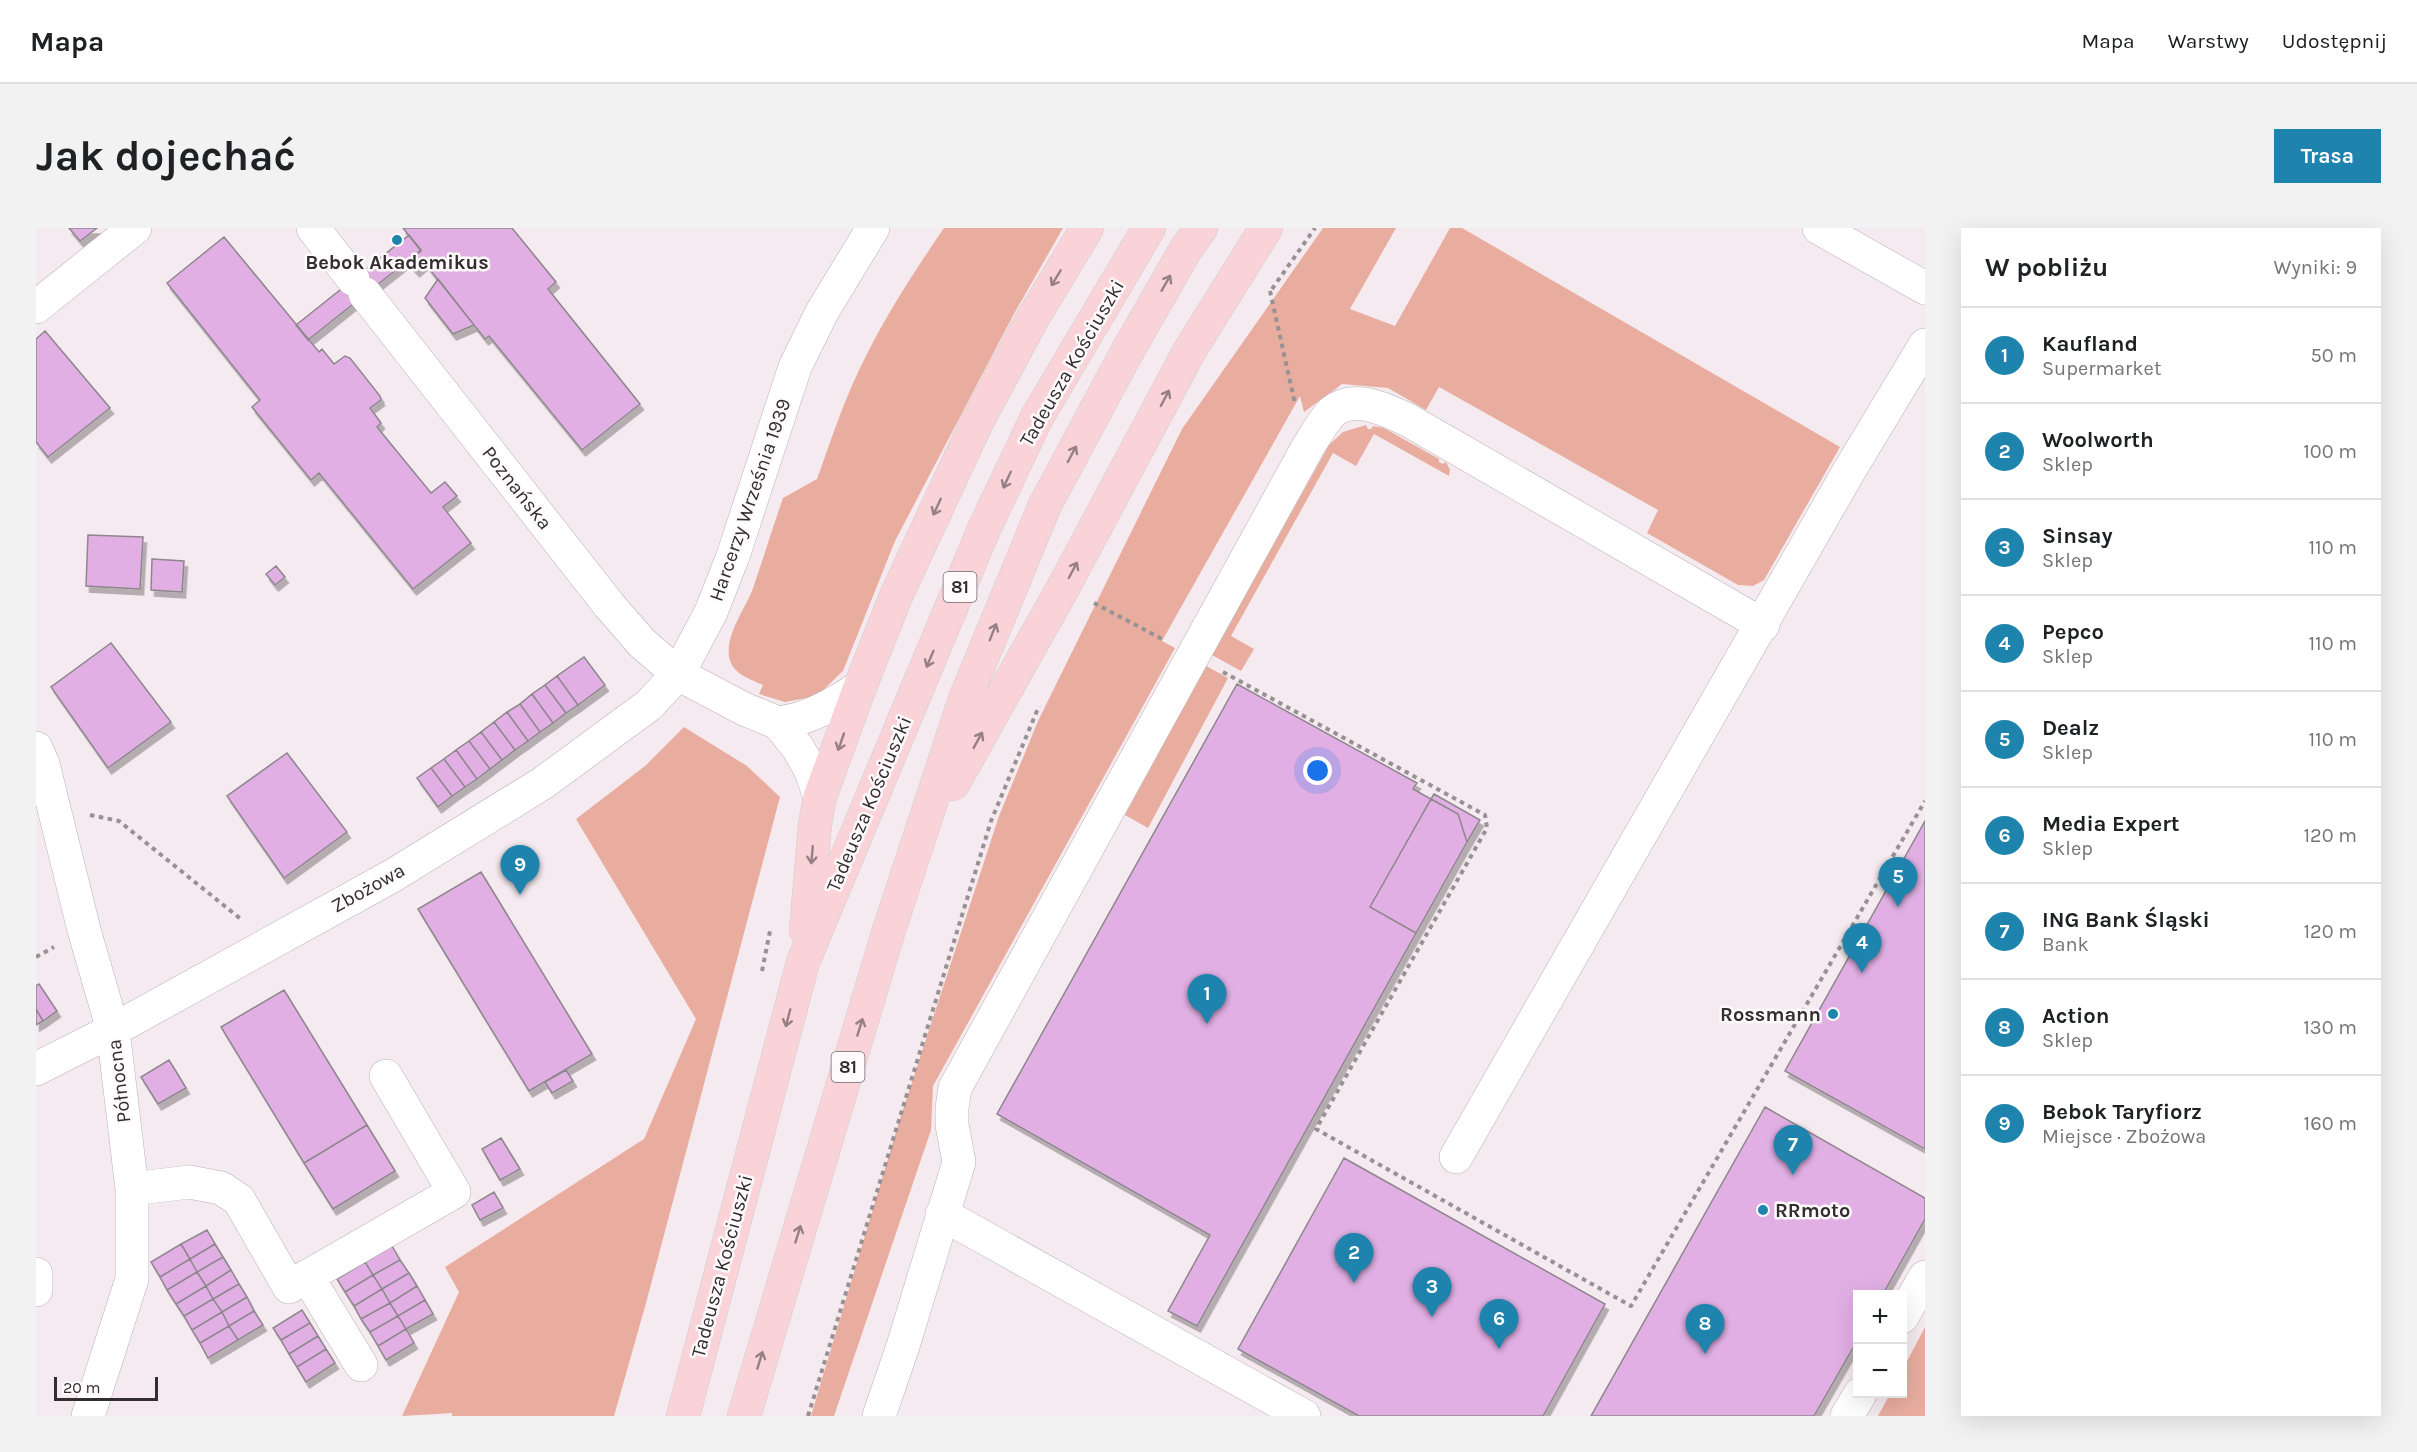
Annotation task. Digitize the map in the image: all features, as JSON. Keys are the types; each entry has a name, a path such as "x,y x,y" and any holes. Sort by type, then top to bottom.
{"main road":[{"path":"803,962 815,824 820,797 860,687 896,596 976,424 1031,321 1087,228"},
{"name":"Tadeusza Kościuszki","path":"683,1416 803,962 984,529 1036,417 1149,228"},
{"name":"81","path":"744,1416 888,933 965,699 1045,505 1158,296 1201,228"},
{"path":"918,845 1064,586 1190,350 1266,228"}],"street":[{"path":"36,307 135,228"},
{"name":"Poznańska","path":"313,228 609,605 642,643 678,674"},
{"name":"Harcerzy Września 1939","path":"678,674 711,612 733,556 795,367 822,312 873,228"},
{"path":"1819,228 1925,288"},
{"path":"1456,1157 1763,625 1849,471 1925,345"},
{"path":"879,1416 903,1346 959,1162 952,1125 955,1088 1308,447 1333,411 1351,404 1375,405 1408,420 1763,625"},
{"path":"678,674 744,709 778,723 798,748 811,771 820,797"},
{"name":"Zbożowa","path":"36,1069 113,1030 392,876 543,783 649,705 678,674"},
{"path":"778,723 815,714 860,687"},
{"name":"Północna","path":"36,748 43,764 84,930 113,1030 132,1189 132,1279 88,1416"},
{"path":"132,1189 189,1182 222,1188 239,1200 289,1287 454,1192 386,1076"},
{"path":"942,1214 1304,1416"},
{"path":"36,1274 36,1290"},
{"path":"307,1276 361,1365"},
{"path":"1907,1308 1925,1277"},
{"path":"1847,1416 1858,1398"}],"path":[{"path":"1264,300 1315,228"},
{"path":"1270,291 1297,411"},
{"path":"1087,612 1092,602 1485,815 1487,828 1316,1129 1631,1306 1925,801"},
{"path":"808,1416 991,821 1040,704"},
{"path":"53,807 118,821 271,943"},
{"path":"760,981 772,926"}],"shaded area":[{"path":"944,228 1063,228 1015,312 895,541 843,671 817,696 785,702 759,694 763,685 746,677 733,667 729,648 736,623 752,591 783,498 817,479 859,369 903,290"},
{"path":"1323,228 1396,228 1350,309 1395,326 1450,228 1462,228 1840,447 1764,580 1753,586 1738,585 1647,533 1658,510 1439,387 1426,410 1388,388 1342,384 1304,412 1300,396 1162,641 1175,648 933,1086 931,1130 834,1416 811,1416 899,1122 999,816 1038,721 1182,429"},
{"path":"1366,425 1368,429 1373,426 1384,428 1439,459 1439,462 1443,464 1446,462 1450,470 1449,476 1374,434 1356,466 1333,453 1231,636 1254,649 1241,671 1212,655 1329,445 1343,432"},
{"path":"1206,666 1228,678 1148,828 1125,815"},
{"path":"684,727 747,766 780,797 614,1416 452,1416 452,1413 402,1416 459,1292 445,1267 644,1139 696,1019 576,819 645,766"},
{"path":"1925,1327 1925,1416 1878,1416 1888,1398 1907,1398 1907,1361"}],"building":[{"path":"69,228 97,228 80,241"},
{"path":"403,228 512,228 556,282 548,289 640,404 582,450 489,336 485,339 427,266 431,263 429,260 416,271 408,262 421,251"},
{"path":"409,235 421,250 308,340 296,325"},
{"path":"224,237 319,352 322,349 334,364 345,356 350,358 380,396 381,400 370,408 381,423 377,427 431,493 445,482 457,496 443,507 471,543 413,589 319,473 311,480 252,407 260,400 167,283"},
{"path":"438,279 474,325 453,334 425,298"},
{"path":"45,331 110,408 48,457 36,442 36,339"},
{"path":"88,535 143,537 140,589 86,586"},
{"path":"152,559 184,561 182,592 151,590"},
{"path":"276,566 285,577 275,585 266,574"},
{"path":"111,643 171,722 108,768 51,687"},
{"path":"584,657 605,685 578,705 557,676"},
{"path":"557,676 578,705 566,713 545,685"},
{"path":"1237,684 1417,783 1413,789 1431,799 1370,907 1416,933 1197,1326 1168,1311 1210,1235 997,1114"},
{"path":"545,685 566,713 553,723 532,694"},
{"path":"532,694 553,723 540,732 520,704"},
{"path":"520,704 540,732 528,741 507,712"},
{"path":"507,712 528,741 515,750 494,722"},
{"path":"494,722 515,750 502,760 481,732"},
{"path":"481,732 502,760 490,769 469,741"},
{"path":"469,741 490,769 477,779 456,750"},
{"path":"456,750 477,779 465,787 444,759"},
{"path":"287,753 347,832 284,878 227,796"},
{"path":"444,759 465,787 452,796 431,768"},
{"path":"431,768 452,796 438,807 417,778"},
{"path":"1434,794 1480,820 1467,842 1458,814 1431,799"},
{"path":"1431,799 1458,814 1467,842 1416,933 1370,907"},
{"path":"1925,821 1925,1149 1785,1071"},
{"path":"481,872 592,1054 529,1091 418,909"},
{"path":"39,984 57,1011 43,1021 36,1009 36,986"},
{"path":"284,990 367,1125 304,1163 221,1027"},
{"path":"36,1009 43,1021 36,1025"},
{"path":"169,1060 186,1088 158,1104 141,1077"},
{"path":"566,1070 573,1081 552,1093 545,1082"},
{"path":"1765,1107 1925,1198 1925,1219 1885,1290 1853,1290 1853,1348 1814,1416 1591,1416"},
{"path":"367,1125 395,1171 333,1209 304,1163"},
{"path":"501,1138 520,1169 500,1180 482,1149"},
{"path":"1344,1158 1605,1304 1543,1416 1359,1416 1238,1349"},
{"path":"494,1192 503,1208 480,1220 472,1205"},
{"path":"207,1230 215,1244 190,1259 181,1244"},
{"path":"181,1244 190,1259 160,1277 151,1262"},
{"path":"215,1244 223,1257 197,1272 190,1259"},
{"path":"392,1246 400,1260 373,1275 365,1262"},
{"path":"223,1257 231,1270 206,1286 197,1272"},
{"path":"190,1259 197,1272 167,1290 160,1277"},
{"path":"400,1260 409,1273 382,1289 373,1275"},
{"path":"365,1262 373,1275 345,1292 337,1279"},
{"path":"231,1270 239,1284 213,1299 206,1286"},
{"path":"197,1272 206,1286 176,1304 167,1290"},
{"path":"409,1273 417,1286 390,1303 382,1289"},
{"path":"373,1275 382,1289 354,1306 345,1292"},
{"path":"239,1284 247,1297 222,1312 213,1299"},
{"path":"206,1286 213,1299 184,1316 176,1304"},
{"path":"417,1286 425,1300 398,1316 390,1303"},
{"path":"382,1289 390,1303 361,1319 354,1306"},
{"path":"247,1297 254,1311 229,1326 222,1312"},
{"path":"213,1299 222,1312 192,1330 184,1316"},
{"path":"425,1300 433,1314 406,1329 398,1316"},
{"path":"390,1303 398,1316 370,1332 361,1319"},
{"path":"302,1310 310,1323 281,1340 273,1328"},
{"path":"254,1311 263,1325 238,1340 229,1326"},
{"path":"222,1312 229,1326 200,1343 192,1330"},
{"path":"398,1316 406,1329 378,1346 370,1332"},
{"path":"310,1323 318,1336 289,1354 281,1340"},
{"path":"229,1326 238,1340 208,1358 200,1343"},
{"path":"406,1329 414,1343 386,1360 378,1346"},
{"path":"318,1336 326,1349 297,1367 289,1354"},
{"path":"326,1349 335,1363 306,1382 297,1367"}],"place":[{"name":"Bebok Akademikus","path":"397,240"},
{"name":"Bebok Taryfiorz","path":"520,895"},
{"name":"Dealz","path":"1898,907"},
{"name":"Pepco","path":"1862,973"},
{"name":"Rossmann","path":"1833,1014"},
{"name":"Kaufland","path":"1207,1024"},
{"name":"ING Bank Śląski","path":"1793,1175"},
{"name":"RRmoto","path":"1763,1210"},
{"name":"Woolworth","path":"1354,1283"},
{"name":"Sinsay","path":"1432,1317"},
{"name":"Media Expert","path":"1499,1349"},
{"name":"Action","path":"1705,1354"}]}
